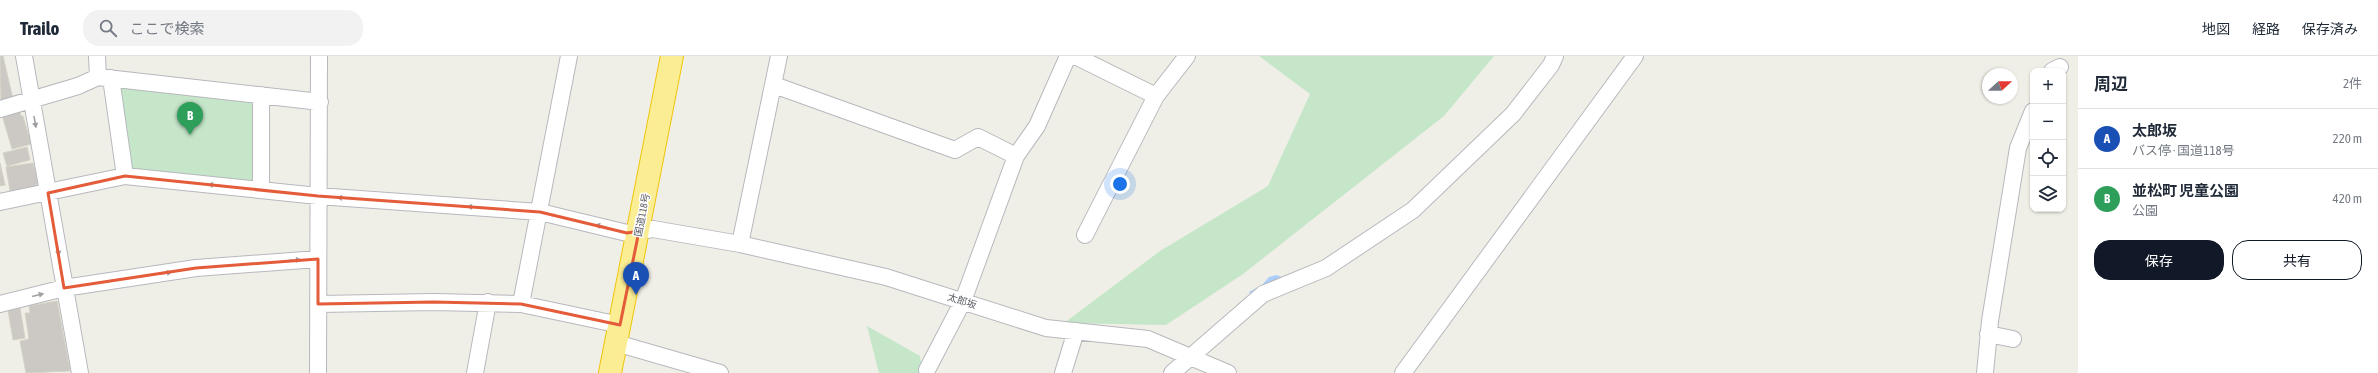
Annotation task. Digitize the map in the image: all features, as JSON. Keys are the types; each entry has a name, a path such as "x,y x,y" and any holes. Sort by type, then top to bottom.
{"highway":[{"name":"国道118号","path":"610,373 639,231 672,56"}],"street":[{"path":"24,56 80,373"},
{"path":"97,56 104,78 125,176"},
{"path":"318,373 319,56"},
{"path":"521,304 569,56"},
{"path":"740,244 779,56"},
{"path":"927,370 963,302 1016,156 1037,126 1068,56"},
{"path":"1075,56 1156,96"},
{"path":"1085,234 1156,96 1187,56"},
{"path":"1172,373 1263,294 1326,268 1413,210 1513,114 1551,65 1555,56"},
{"path":"1403,373 1635,56"},
{"path":"0,110 104,78 320,102"},
{"path":"774,85 955,150 978,137 1016,156"},
{"path":"261,95 262,190"},
{"path":"1985,373 1988,334 2018,148 2030,118"},
{"name":"太郎坂","path":"0,202 125,176 318,196 540,212 627,233 653,229 740,244 886,277 1046,328 1148,339 1228,373"},
{"path":"0,304 64,288 196,268 318,259"},
{"path":"318,304 488,302 521,304 618,334 717,372"},
{"path":"475,373 488,302"},
{"path":"1062,373 1076,331"},
{"path":"1988,334 2013,339"}],"highlighted area":[{"path":"125,176 318,196 540,212 627,233 639,231 620,325 521,304 434,302 318,304 318,259 196,268 64,288 48,193"}],"green space":[{"path":"1259,56 1494,56 1444,116 1243,274 1166,325 1064,323 1160,251 1268,186 1310,94"},
{"path":"114,83 257,98 258,182 129,172"},
{"path":"867,326 920,356 923,373 879,373"}],"water":[{"path":"1276,275 1282,277 1276,285 1252,297 1249,292 1262,285 1269,277"}],"building":[{"path":"0,56 3,56 13,99 1,102"},
{"path":"20,110 31,144 12,149 2,115"},
{"path":"27,147 30,160 7,166 3,153"},
{"path":"0,163 5,185 0,186"},
{"path":"33,163 38,182 36,186 10,191 6,167"},
{"path":"57,301 70,371 26,373 20,341 29,339 25,313 30,313 29,306"},
{"path":"20,308 25,338 13,340 8,310"}],"place":[{"name":"並松町 児童公園","path":"190,135"},
{"name":"太郎坂","path":"636,295"}]}
